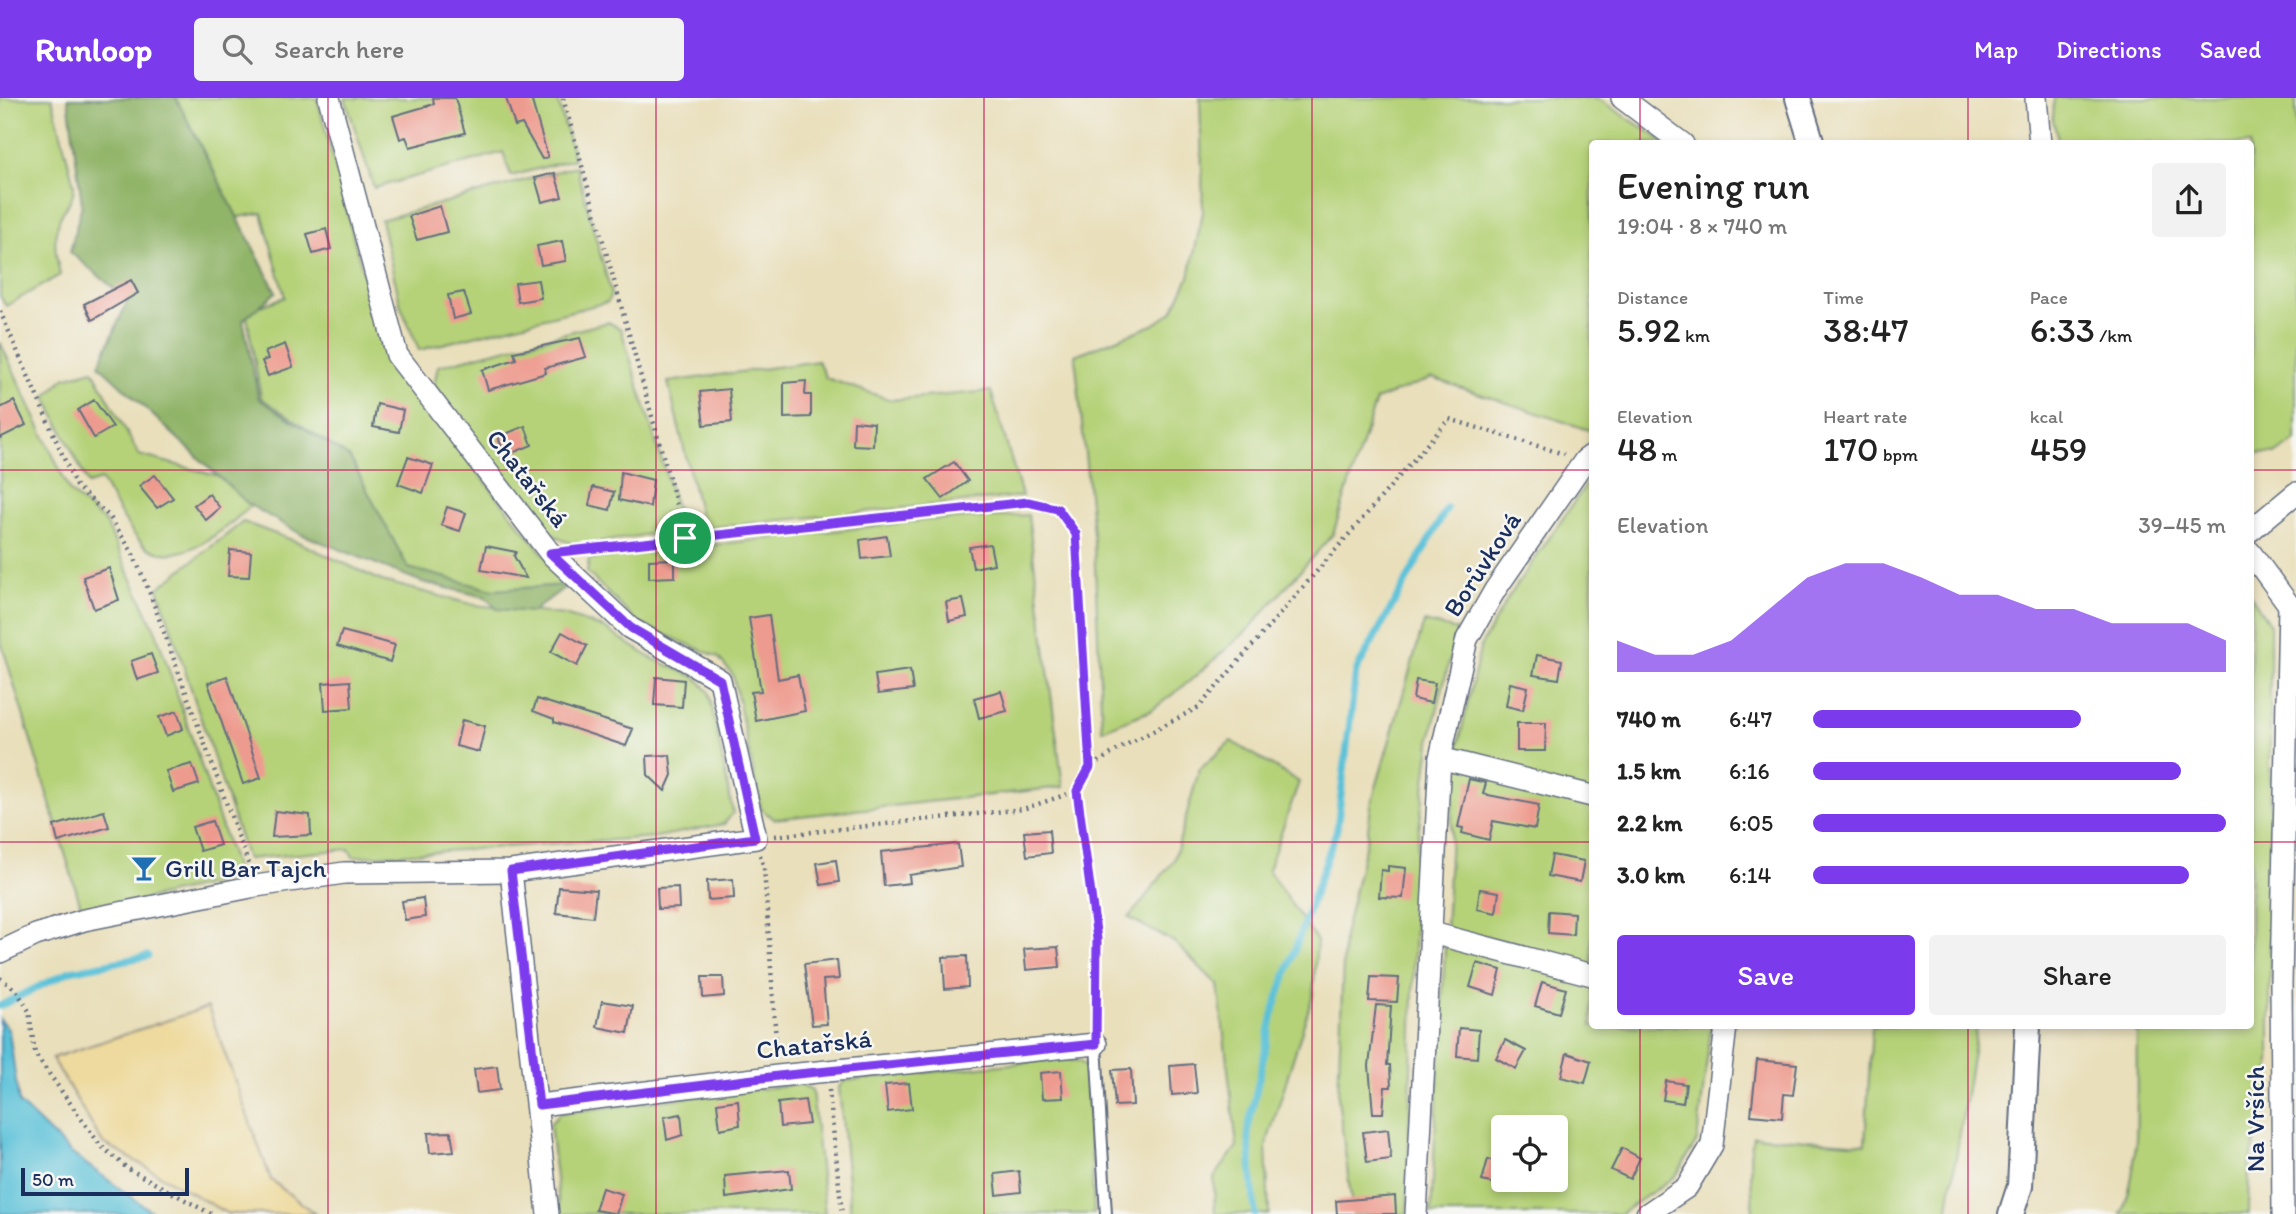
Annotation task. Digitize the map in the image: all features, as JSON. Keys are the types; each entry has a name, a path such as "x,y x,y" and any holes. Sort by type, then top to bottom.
{"street":[{"name":"Chatařská","path":"330,98 397,355 550,553 631,628 720,680 755,838"},
{"path":"1622,98 1678,140"},
{"path":"1798,98 1811,140"},
{"path":"2036,98 2040,140"},
{"name":"Borůvková","path":"1416,1214 1440,758 1467,639 1495,590 1589,458"},
{"path":"2254,528 2296,493"},
{"path":"2254,557 2293,607"},
{"name":"Na Vrších","path":"2283,1214 2281,983 2293,607"},
{"path":"1440,758 1589,795"},
{"path":"0,952 36,935 84,920 256,886 344,873 511,871 755,838"},
{"path":"511,871 539,1105 548,1214"},
{"path":"1432,933 1589,974"},
{"path":"1647,1214 1686,1187 1712,1146 1726,1029"},
{"path":"2011,1214 2020,1186 2028,1029"},
{"name":"Chatařská","path":"539,1105 778,1076 1096,1044"}],"lane":[{"path":"1096,1044 1106,1214"}],"path":[{"path":"564,98 685,538"},
{"path":"0,311 76,486 110,517 132,552 191,704 256,886"},
{"path":"1096,1044 1097,939 1077,791 1090,767 1199,707 1449,419 1589,458"},
{"path":"550,553 1028,502 1058,509 1076,534 1090,767"},
{"path":"778,1076 764,868 755,838 1023,809 1077,791"},
{"path":"0,979 16,990 29,1011 34,1054 100,1146 127,1168 211,1214"},
{"path":"827,1071 842,1214"}],"green space":[{"path":"0,98 52,98 74,185 72,196 57,226 56,250 60,275 6,306 0,296"},
{"path":"68,98 176,98 276,292 243,320 259,399 350,458 408,568 493,590 568,585 532,612 497,609 485,597 422,582 301,534 248,504 99,365 128,300 70,252 82,204"},
{"path":"170,98 317,98 380,338 424,405 568,585 493,590 408,568 350,458 261,398 246,311 285,297 262,213 205,223"},
{"path":"345,98 557,98 574,159 511,176 503,152 374,188"},
{"path":"1200,98 1597,98 1661,140 1589,140 1589,430 1432,378 1376,400 1333,534 1249,629 1191,680 1152,710 1102,730 1094,543 1075,355 1153,325 1172,312 1189,277 1203,212"},
{"path":"2054,98 2296,98 2296,441 2276,454 2254,453 2254,140 2058,140 2053,120"},
{"path":"576,166 611,293 608,302 419,350 401,307 381,220"},
{"path":"608,322 621,329 679,517 673,531 592,543 571,543 555,536 518,499 434,385 438,366"},
{"path":"0,342 70,492 106,523 156,632 239,878 83,913 0,638"},
{"path":"818,361 826,378 891,400 991,391 1022,496 703,528 668,382"},
{"path":"93,370 139,455 222,477 263,495 221,531 187,550 170,553 154,551 139,540 101,480 88,484 46,397 64,378"},
{"path":"1589,480 1589,1029 1711,1029 1697,1141 1676,1176 1620,1214 1431,1214 1455,759 1481,645 1508,598"},
{"path":"1028,515 1063,787 774,819 761,809 733,675 718,657 638,623 587,572 589,559 928,520"},
{"path":"243,522 300,543 382,581 474,605 565,615 604,628 651,658 697,678 709,692 733,813 724,824 656,837 353,857 349,849 247,859 158,588"},
{"path":"2254,601 2270,625 2270,1088 2249,1166 2248,1214 2121,1214 2128,1194 2135,1150 2135,1029 2254,1029"},
{"path":"1424,622 1457,630 1431,735 1417,845 1407,1214 1353,1214 1338,1098 1344,936 1367,838 1371,805"},
{"path":"1231,741 1299,782 1268,870 1317,941 1313,995 1266,1146 1269,1214 1215,1214 1214,1178 1237,1146 1218,985 1174,942 1129,918 1174,860 1199,770"},
{"path":"1872,1029 1977,1029 1947,1214 1753,1214 1750,1156 1753,1136 1865,1144"},
{"path":"1059,1059 1079,1061 1087,1068 1094,1214 851,1214 839,1087 844,1081"},
{"path":"800,1084 812,1090 825,1214 560,1214 550,1124 560,1113"}],"sand":[{"path":"208,1007 271,1180 315,1214 228,1214 102,1142 52,1058"}],"water":[{"path":"0,1019 9,1031 19,1103 71,1153 155,1214 0,1214"}],"building":[{"path":"433,98 455,98 465,133 410,147 406,137 400,139 393,116 434,104"},
{"path":"506,98 531,98 548,157 542,159 522,124 515,126"},
{"path":"555,173 562,197 542,202 535,178"},
{"path":"440,206 447,232 417,240 409,216"},
{"path":"326,229 331,249 313,254 307,234"},
{"path":"562,241 566,261 541,265 537,246"},
{"path":"131,280 138,293 92,320 84,304"},
{"path":"538,280 541,298 518,302 515,283"},
{"path":"464,292 471,314 453,319 448,295"},
{"path":"580,338 586,357 545,368 546,373 488,390 482,370 516,359 514,352"},
{"path":"285,344 293,367 268,376 262,361 268,359 265,352"},
{"path":"806,381 805,395 811,395 811,417 784,418 784,383"},
{"path":"729,389 732,422 704,425 700,392"},
{"path":"94,400 113,427 94,438 78,410"},
{"path":"14,401 26,425 0,438 0,408"},
{"path":"377,404 403,410 399,432 373,427"},
{"path":"854,421 874,423 873,446 853,445"},
{"path":"525,426 532,445 505,456 498,437"},
{"path":"408,457 433,465 423,493 398,484"},
{"path":"954,462 968,481 943,499 927,479"},
{"path":"621,472 653,480 650,507 619,500"},
{"path":"155,475 173,498 157,508 139,486"},
{"path":"593,487 614,492 610,510 589,505"},
{"path":"209,494 220,508 206,520 194,505"},
{"path":"447,507 466,513 460,531 441,525"},
{"path":"887,536 890,556 862,559 860,540"},
{"path":"990,544 994,564 973,568 969,547"},
{"path":"486,546 516,552 514,556 526,578 481,570"},
{"path":"230,550 251,552 249,577 228,576"},
{"path":"675,559 675,577 649,578 649,560"},
{"path":"109,568 119,600 94,609 83,577"},
{"path":"963,599 967,617 949,621 946,602"},
{"path":"769,615 778,679 798,675 805,711 756,721 751,692 761,691 749,618"},
{"path":"342,631 395,645 390,662 337,646"},
{"path":"562,632 587,646 577,666 551,652"},
{"path":"151,654 158,673 137,680 131,661"},
{"path":"1537,655 1562,660 1559,679 1533,675"},
{"path":"910,670 913,690 878,694 875,675"},
{"path":"227,676 261,778 243,784 208,683"},
{"path":"656,677 684,680 682,707 654,705"},
{"path":"1416,680 1435,683 1431,703 1413,699"},
{"path":"350,681 352,708 325,710 323,683"},
{"path":"1510,683 1528,687 1523,710 1506,706"},
{"path":"1001,691 1007,711 979,718 974,698"},
{"path":"537,699 633,729 626,746 554,722 554,719 533,711"},
{"path":"177,711 183,729 166,736 159,717"},
{"path":"462,720 485,726 479,752 456,746"},
{"path":"1517,723 1546,723 1545,751 1517,751"},
{"path":"670,755 672,775 665,791 648,775 647,756"},
{"path":"192,764 199,784 173,792 166,771"},
{"path":"1469,779 1486,783 1483,794 1539,805 1535,829 1493,821 1489,840 1462,833 1463,828 1458,827"},
{"path":"104,811 109,827 58,842 54,826"},
{"path":"275,811 310,815 311,835 272,837"},
{"path":"212,821 220,845 200,851 192,827"},
{"path":"1049,830 1051,853 1027,856 1024,832"},
{"path":"958,844 961,867 909,875 910,883 884,886 881,852"},
{"path":"1552,855 1584,861 1580,882 1548,876"},
{"path":"836,860 839,882 821,885 817,863"},
{"path":"1388,866 1406,868 1403,898 1379,897 1381,870 1388,871"},
{"path":"733,879 734,898 708,900 707,881"},
{"path":"559,887 596,890 593,917 556,913"},
{"path":"678,887 679,908 658,909 657,888"},
{"path":"1480,889 1499,892 1496,913 1477,909"},
{"path":"423,898 425,917 405,920 402,901"},
{"path":"1549,911 1574,913 1573,935 1548,933"},
{"path":"1058,947 1060,967 1026,970 1024,949"},
{"path":"967,956 968,987 945,989 943,957"},
{"path":"837,960 839,979 823,980 827,1024 812,1025 804,964"},
{"path":"1477,963 1501,970 1495,995 1470,987"},
{"path":"702,977 723,977 724,996 703,998"},
{"path":"1371,977 1399,978 1397,1002 1369,1001"},
{"path":"1542,982 1566,989 1559,1013 1535,1006"},
{"path":"602,1001 633,1006 628,1033 597,1027"},
{"path":"1376,1005 1391,1006 1387,1065 1390,1065 1391,1087 1385,1087 1383,1113 1373,1113 1369,1066"},
{"path":"1459,1028 1479,1030 1477,1058 1457,1056"},
{"path":"1505,1040 1526,1051 1516,1069 1496,1058"},
{"path":"1567,1053 1591,1061 1585,1083 1561,1077"},
{"path":"1757,1060 1797,1064 1793,1095 1784,1094 1782,1118 1751,1115"},
{"path":"1194,1064 1197,1093 1172,1095 1170,1066"},
{"path":"497,1066 500,1090 477,1093 474,1069"},
{"path":"1131,1069 1133,1105 1115,1106 1112,1070"},
{"path":"1061,1071 1063,1098 1042,1099 1040,1073"},
{"path":"1666,1081 1686,1084 1683,1103 1663,1100"},
{"path":"909,1083 912,1109 888,1112 885,1085"},
{"path":"738,1100 740,1125 720,1129 717,1103"},
{"path":"805,1100 809,1124 780,1127 778,1103"},
{"path":"681,1114 683,1135 667,1140 664,1117"},
{"path":"1388,1129 1391,1159 1367,1162 1363,1132"},
{"path":"451,1132 454,1151 430,1153 428,1133"},
{"path":"1622,1148 1640,1158 1630,1179 1611,1170"},
{"path":"1488,1159 1491,1160 1491,1183 1482,1181"},
{"path":"789,1170 791,1189 726,1198 725,1176"},
{"path":"1019,1171 1021,1192 997,1195 995,1174"},
{"path":"602,1188 622,1194 616,1214 595,1210"},
{"path":"1395,1196 1396,1214 1337,1214 1336,1201"}],"waterway":[{"path":"1255,1214 1248,1129 1274,1009 1337,829 1356,671 1447,508"},
{"path":"0,1006 70,971 148,956"}],"place":[{"name":"Grill Bar Tajch","path":"144,868"}],"route":[{"path":"1028,502 1058,509 1076,534 1090,767 1077,791 1097,939 1096,1044 778,1076 539,1105 511,871 755,838 720,680 631,628 550,553 685,538 1028,502"}]}
